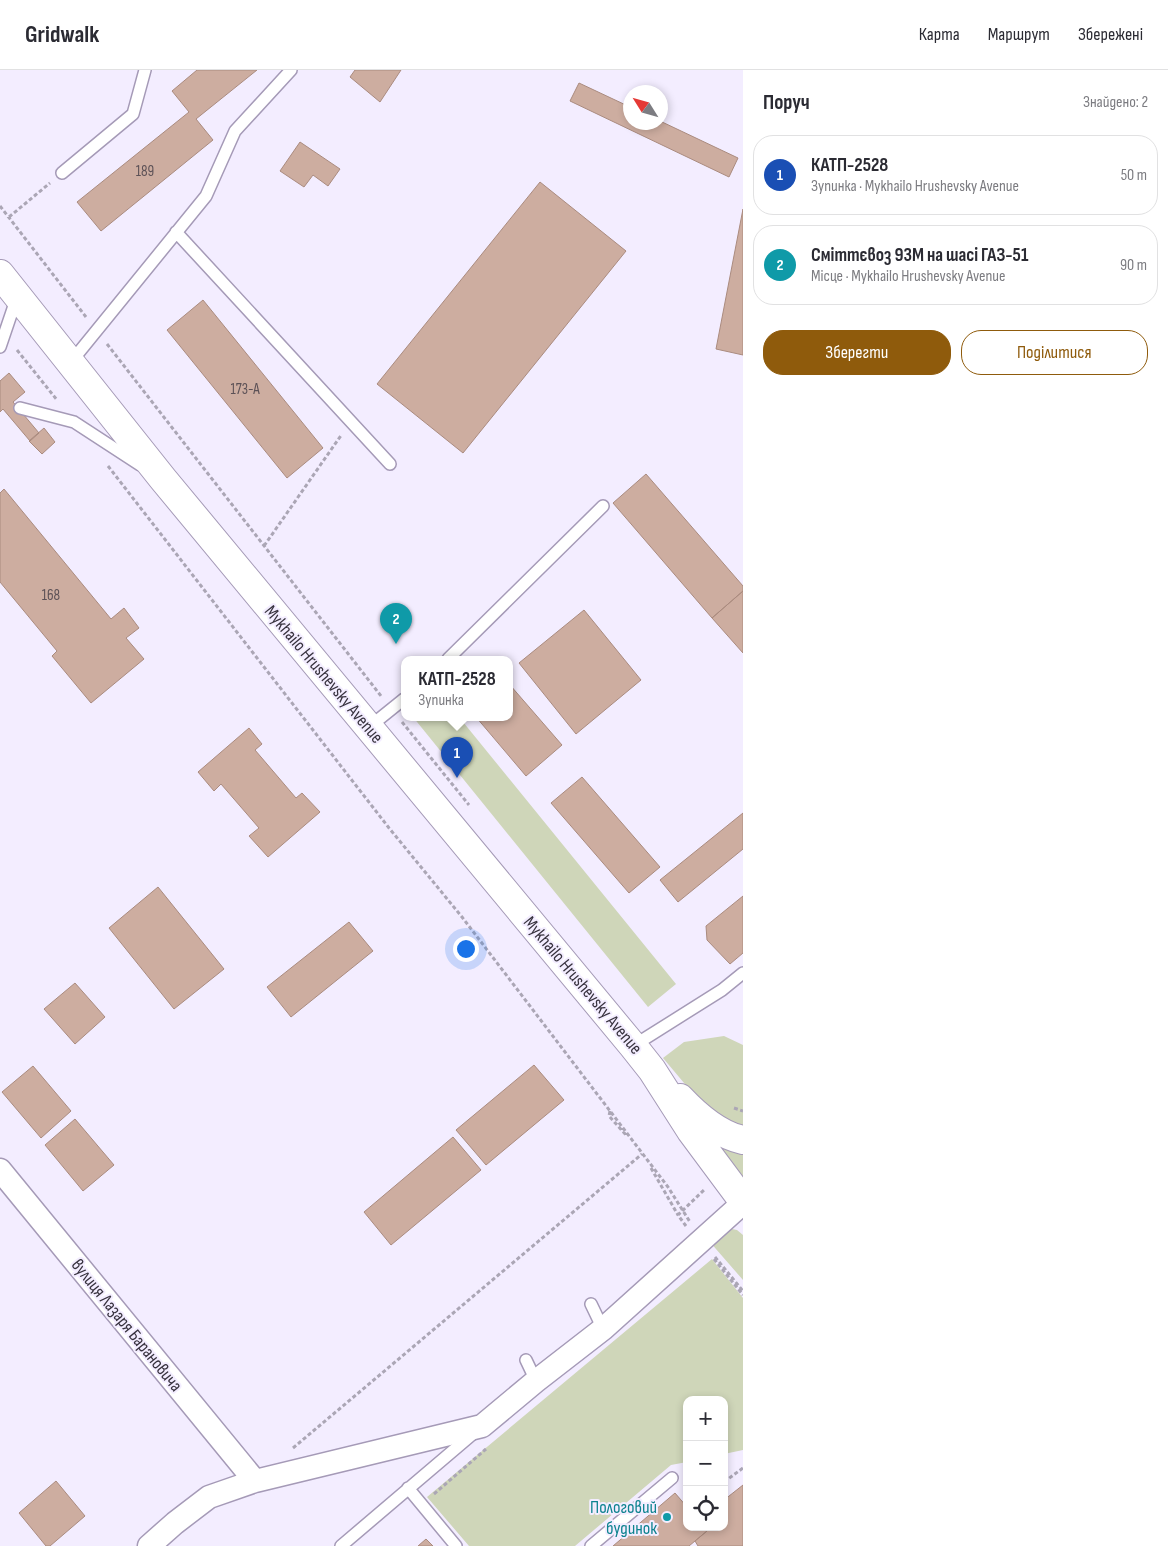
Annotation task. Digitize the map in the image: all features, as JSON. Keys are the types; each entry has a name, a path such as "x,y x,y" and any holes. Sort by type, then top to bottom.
{"street":[{"name":"Mykhailo Hrushevsky Avenue","path":"0,274 163,478 368,728 438,808 564,965 652,1070 698,1117 735,1138 743,1140"},
{"name":"Mykhailo Hrushevsky Avenue","path":"652,1070 690,1131 743,1202"},
{"name":"вулиця Лазаря Барановича","path":"0,1170 255,1481"},
{"path":"149,1546 175,1523 209,1498 255,1481 482,1426 603,1329 743,1202"}],"lane":[{"path":"62,173 133,114 145,70"},
{"path":"71,362 206,196 235,131 290,70"},
{"path":"176,232 390,464"},
{"path":"0,347 17,295"},
{"path":"20,408 74,422 96,435 109,446 163,478"},
{"path":"451,656 603,506"},
{"path":"368,728 401,702"},
{"path":"633,1046 722,990 743,973"},
{"path":"591,1304 603,1329"},
{"path":"526,1360 536,1381"},
{"path":"341,1546 482,1426"},
{"path":"591,1546 672,1478"},
{"path":"408,1488 456,1546"}],"path":[{"path":"9,217 62,173"},
{"path":"0,206 412,735"},
{"path":"5,334 74,422"},
{"path":"264,546 351,421"},
{"path":"105,461 383,820 462,917 668,1187 702,1240"},
{"path":"642,1154 678,1215"},
{"path":"293,1448 642,1154"},
{"path":"728,1479 743,1468"}],"green space":[{"path":"416,721 462,721 676,984 648,1007"},
{"path":"724,1036 743,1045 743,1126 715,1114 695,1096 663,1058 684,1042"},
{"path":"704,1133 743,1146 743,1180"},
{"path":"726,1230 737,1230 743,1235 743,1280 709,1241"},
{"path":"712,1259 743,1298 743,1450 728,1453 728,1396 683,1396 683,1463 671,1465 575,1546 469,1546 427,1497"}],"building":[{"path":"197,70 257,70 196,119 213,140 101,231 77,202 189,112 172,91"},
{"path":"355,70 401,70 380,102 350,77"},
{"path":"579,83 623,104 623,126 570,101"},
{"path":"668,125 738,158 729,177 631,130 668,130"},
{"path":"300,142 340,169 328,186 313,175 304,187 280,171"},
{"path":"540,182 626,251 463,453 377,384"},
{"path":"743,209 743,355 716,349"},
{"path":"203,300 323,448 287,478 167,330"},
{"path":"9,373 25,392 13,402 39,433 30,441 3,409 0,412 0,381"},
{"path":"44,428 55,442 42,454 29,441"},
{"path":"646,474 743,586 743,591 712,618 613,503"},
{"path":"4,489 111,619 124,608 139,628 126,638 144,659 91,703 52,656 57,651 0,582 0,493"},
{"path":"743,591 743,653 712,618"},
{"path":"584,610 641,680 576,734 519,663"},
{"path":"513,688 562,745 526,776 479,721 513,721"},
{"path":"249,728 262,744 255,750 296,798 302,793 320,812 268,857 249,836 259,828 221,784 214,791 198,772"},
{"path":"582,777 660,867 629,893 551,803"},
{"path":"743,813 743,849 678,902 660,880"},
{"path":"158,887 224,969 174,1009 109,928"},
{"path":"743,896 743,953 730,964 707,940 706,926"},
{"path":"349,922 373,951 291,1017 267,987"},
{"path":"75,983 105,1017 75,1044 44,1009"},
{"path":"534,1065 564,1100 486,1165 456,1130"},
{"path":"33,1066 71,1111 41,1138 2,1092"},
{"path":"75,1119 114,1165 83,1191 45,1145"},
{"path":"453,1137 481,1170 391,1245 364,1212"},
{"path":"56,1481 85,1516 50,1546 46,1546 19,1513"},
{"path":"743,1485 743,1546 698,1546 695,1541 707,1531 728,1531 728,1497"},
{"name":"Пологовий будинок","path":"675,1493 683,1502 683,1531 707,1531 689,1546 613,1546"},
{"path":"426,1539 433,1546 418,1546"}],"place":[{"name":"Сміттєвоз 93М на шасі ГАЗ-51","path":"396,644"},
{"name":"КАТП-2528","path":"457,778"},
{"name":"Пологовий будинок","path":"667,1517"}]}
